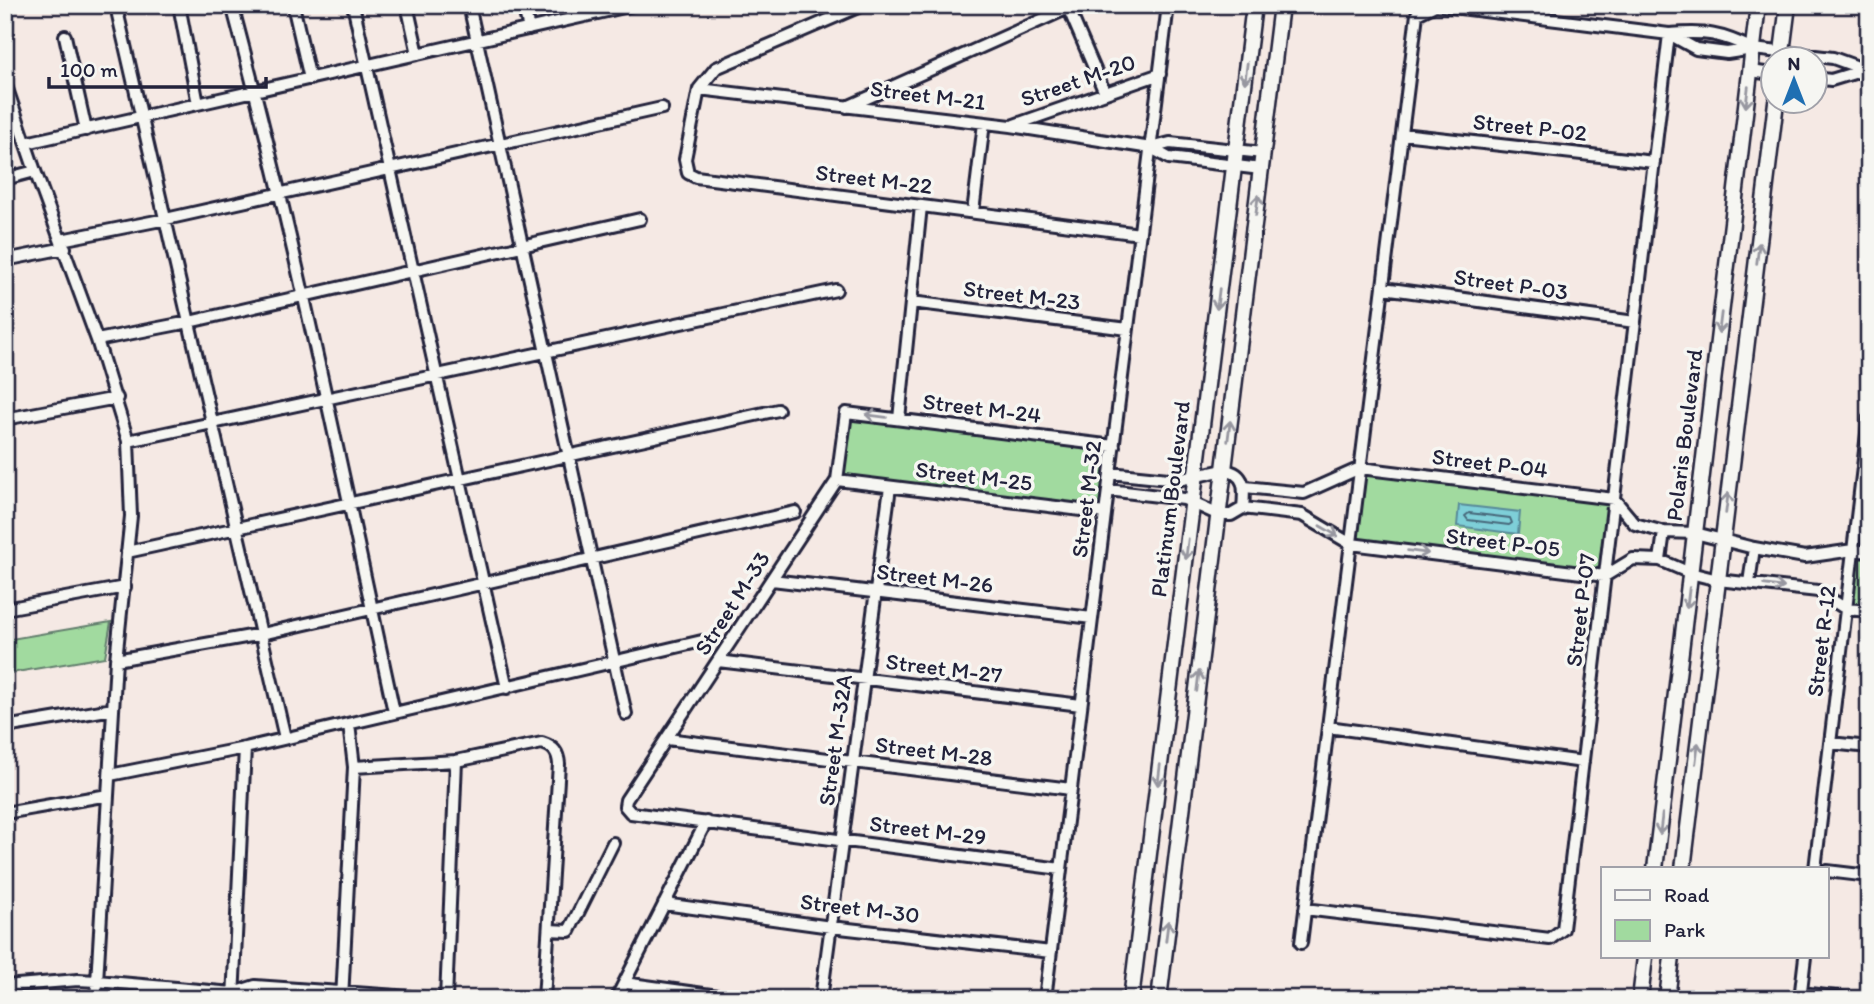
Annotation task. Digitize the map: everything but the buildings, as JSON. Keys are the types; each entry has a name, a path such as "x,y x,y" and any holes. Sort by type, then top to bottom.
{"street":[{"path":"179,5 198,104"},
{"path":"232,5 255,90 303,295 394,712"},
{"path":"293,5 310,79"},
{"path":"353,5 507,688"},
{"path":"407,5 418,54"},
{"path":"469,5 626,714"},
{"path":"523,5 529,29"},
{"path":"26,143 529,29 584,11 633,5"},
{"path":"699,89 716,68 863,5"},
{"name":"Street M-32","path":"1045,999 1168,5"},
{"name":"Platinum Boulevard","path":"1131,999 1254,5"},
{"path":"1159,999 1281,5"},
{"path":"1301,943 1416,14 1435,5 1669,34 1697,32 1725,36 1758,50"},
{"name":"Polaris Boulevard","path":"1655,867 1758,5"},
{"path":"1783,46 1788,5"},
{"path":"847,107 1070,6 1105,93"},
{"path":"118,15 285,738"},
{"path":"1669,34 1696,49 1727,53 1753,49"},
{"name":"Street P-07","path":"1305,909 1550,939 1563,929 1669,34"},
{"path":"65,36 86,130"},
{"path":"1828,58 1867,71"},
{"path":"1751,71 1758,72"},
{"path":"1828,80 1867,71"},
{"name":"Street M-20","path":"1011,126 1160,74"},
{"path":"5,83 117,398 128,441 131,516 116,660 96,999"},
{"name":"Street M-21","path":"699,89 1011,126 1151,148"},
{"name":"Street M-22","path":"699,89 685,159 688,173 696,177 1140,234"},
{"path":"5,260 166,219 662,108"},
{"path":"1683,867 1774,116"},
{"path":"973,212 984,123"},
{"name":"Street P-02","path":"1402,134 1654,162"},
{"path":"1151,148 1170,143 1263,153"},
{"path":"1151,148 1169,158 1261,169"},
{"path":"5,179 35,172"},
{"path":"899,419 921,206"},
{"path":"97,340 189,322 640,219"},
{"name":"Street P-03","path":"1382,288 1635,322"},
{"path":"128,441 836,290"},
{"name":"Street M-23","path":"911,302 1128,329"},
{"path":"5,419 117,398"},
{"path":"127,552 778,410"},
{"name":"Street M-24","path":"846,413 1114,446"},
{"name":"Street M-33","path":"625,806 626,800 837,480 846,413"},
{"name":"Street R-12","path":"1815,867 1869,417"},
{"path":"1245,487 1304,493 1360,468"},
{"name":"Street P-04","path":"1360,468 1614,499"},
{"path":"1110,473 1178,480 1224,470 1236,473 1245,487 1243,508"},
{"name":"Street M-25","path":"837,480 1105,513"},
{"name":"Street M-32A","path":"821,999 890,487"},
{"path":"1108,490 1177,498 1219,515 1231,516 1243,508 1302,516 1351,544"},
{"path":"1302,516 1304,493"},
{"path":"1614,499 1635,524 1664,532 1695,533 1805,557 1853,550 1869,552"},
{"path":"116,660 261,634 795,512"},
{"path":"1660,560 1664,532"},
{"name":"Street P-05","path":"1351,544 1605,576"},
{"path":"1749,583 1754,548"},
{"path":"1605,576 1633,559 1660,560 1690,573 1718,580 1818,591 1846,609 1869,611"},
{"name":"Street M-26","path":"772,580 1092,618"},
{"path":"5,609 125,587"},
{"path":"110,775 245,748 702,641"},
{"name":"Street M-27","path":"718,661 1081,705"},
{"path":"5,727 113,709"},
{"path":"342,995 354,767 349,724"},
{"path":"1328,727 1583,762"},
{"name":"Street M-28","path":"667,739 1071,789"},
{"path":"354,767 456,761 542,743 552,747 559,755 544,999"},
{"path":"1830,743 1869,747"},
{"path":"233,996 245,748"},
{"path":"446,999 456,761"},
{"path":"5,813 108,794"},
{"name":"Street M-29","path":"625,806 631,813 1061,869"},
{"path":"616,999 706,822"},
{"path":"549,930 569,931 613,843"},
{"path":"1828,871 1869,876"},
{"name":"Street M-30","path":"664,904 831,927 1051,952"},
{"path":"1640,999 1645,958"},
{"path":"1667,999 1672,958"},
{"path":"1805,958 1801,996 1852,999"},
{"path":"5,986 97,981 244,999"},
{"path":"624,983 740,999"},
{"path":"233,996 255,986 342,995 440,999"}],"green space":[{"path":"846,413 1114,446 1105,513 837,480"},
{"path":"1360,468 1614,499 1605,576 1351,544"},
{"path":"1853,550 1869,552 1869,611 1846,609"},
{"path":"111,622 105,657 5,674 5,640"}],"water":[{"path":"1459,505 1520,512 1518,534 1457,526"}]}
